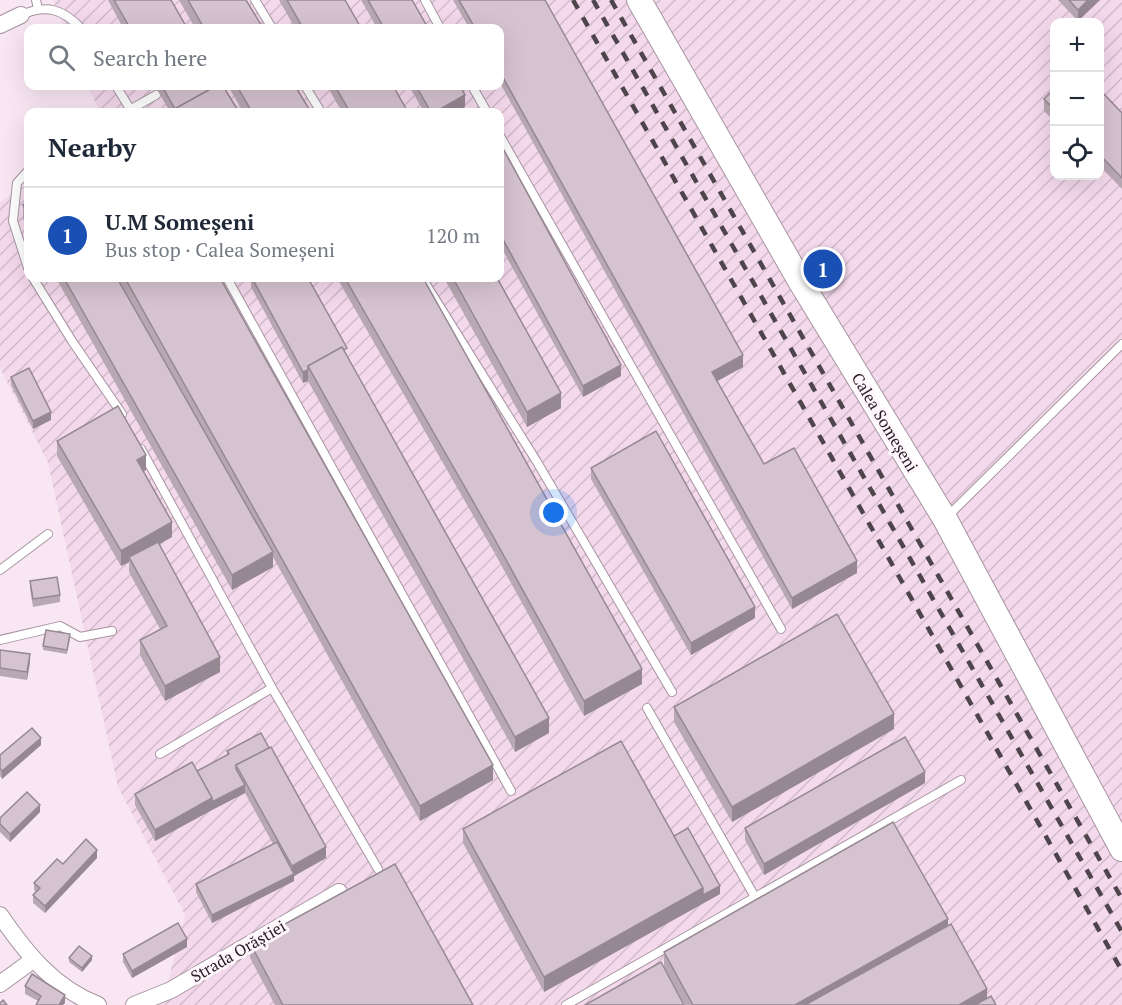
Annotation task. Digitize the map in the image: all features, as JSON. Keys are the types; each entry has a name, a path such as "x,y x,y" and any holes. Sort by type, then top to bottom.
{"main road":[{"name":"Calea Someșeni","path":"639,0 798,278 945,519 1122,849"}],"street":[{"path":"0,26 21,15"},
{"name":"Strada Orăștiei","path":"134,1005 171,990 339,892"},
{"path":"0,915 33,960 79,998 98,1005"},
{"path":"0,984 33,960"}],"lane":[{"path":"255,0 270,24"},
{"path":"425,0 438,24"},
{"path":"21,15 37,5 57,10 77,24"},
{"path":"118,90 127,108"},
{"path":"307,90 319,108"},
{"path":"474,90 484,108"},
{"path":"135,108 156,95"},
{"path":"504,143 781,629"},
{"path":"24,175 17,183 13,221 24,255"},
{"path":"35,282 128,424"},
{"path":"229,282 511,791"},
{"path":"424,282 543,472 672,692"},
{"path":"945,519 959,508 1122,344"},
{"path":"139,444 272,688 378,869"},
{"path":"0,570 48,534"},
{"path":"0,640 60,626 80,638 111,631"},
{"path":"160,754 272,688"},
{"path":"647,708 755,897"},
{"path":"566,1005 961,780"}],"shaded area":[{"path":"53,0 1122,0 1122,1005 162,1005 185,915 118,787 48,463 0,368 0,202 24,186 24,282 504,282 504,108 98,108 90,90 504,90 504,24 62,24"}],"building":[{"path":"114,0 171,0 185,24 128,24"},
{"path":"188,0 246,0 261,24 202,24"},
{"path":"287,0 345,0 359,24 301,24"},
{"path":"368,0 412,0 426,24 382,24"},
{"path":"459,0 545,0 743,355 712,372 764,464 794,448 857,561 792,598 504,79 504,24 473,24"},
{"path":"1069,0 1088,0 1078,10"},
{"path":"164,90 209,90 177,108 174,108"},
{"path":"209,90 225,90 237,108 176,108"},
{"path":"239,90 297,90 309,108 250,108"},
{"path":"337,90 395,90 406,108 348,108"},
{"path":"418,90 462,90 465,95 442,108 429,108"},
{"path":"1050,93 1050,105 1044,99"},
{"path":"1104,94 1122,113 1122,178 1104,159"},
{"path":"504,150 621,365 583,386 504,241"},
{"path":"66,282 119,282 273,552 232,575"},
{"path":"127,282 222,282 493,765 420,806"},
{"path":"254,282 310,282 347,348 344,350 342,347 308,366 308,370 303,372"},
{"path":"347,282 425,282 642,669 584,701 494,538"},
{"path":"455,282 499,282 561,393 527,412"},
{"path":"342,347 549,718 515,737 308,366"},
{"path":"29,368 51,412 33,421 11,377"},
{"path":"118,406 146,455 137,460 172,522 121,551 57,441"},
{"path":"656,431 755,607 691,643 591,468"},
{"path":"158,542 220,657 165,686 140,640 167,626 129,557"},
{"path":"57,577 60,595 33,599 30,581"},
{"path":"837,614 894,714 732,807 674,707"},
{"path":"46,630 70,634 67,650 43,646"},
{"path":"0,650 30,654 27,672 0,668"},
{"path":"32,728 41,738 2,771 0,755"},
{"path":"261,733 269,748 236,765 245,785 212,802 197,771 229,754 227,751"},
{"path":"905,737 925,772 764,864 745,828"},
{"path":"621,741 703,888 544,977 463,829"},
{"path":"271,747 326,847 292,866 236,765"},
{"path":"192,762 212,798 155,830 135,794"},
{"path":"27,792 40,805 10,834 0,824 0,818"},
{"path":"893,822 948,919 795,1005 693,1005 664,952"},
{"path":"688,828 720,886 703,895 703,888 674,836"},
{"path":"86,839 97,850 45,906 33,895 40,888 34,883 57,859 63,864"},
{"path":"277,842 294,874 212,915 196,884"},
{"path":"395,864 473,1005 283,1005 250,943"},
{"path":"178,923 187,939 132,971 123,954"},
{"path":"951,924 987,989 959,1005 805,1005"},
{"path":"79,946 92,956 82,968 69,958"},
{"path":"661,962 684,1005 585,1005"},
{"path":"32,974 65,995 59,1005 36,1005 41,996 25,986"},
{"path":"991,996 996,1005 975,1005"}],"railway":[{"path":"573,0 1122,971"},
{"path":"593,0 1122,932"},
{"path":"611,0 1122,899"}],"place":[{"name":"U.M Someșeni","path":"823,269"}]}
